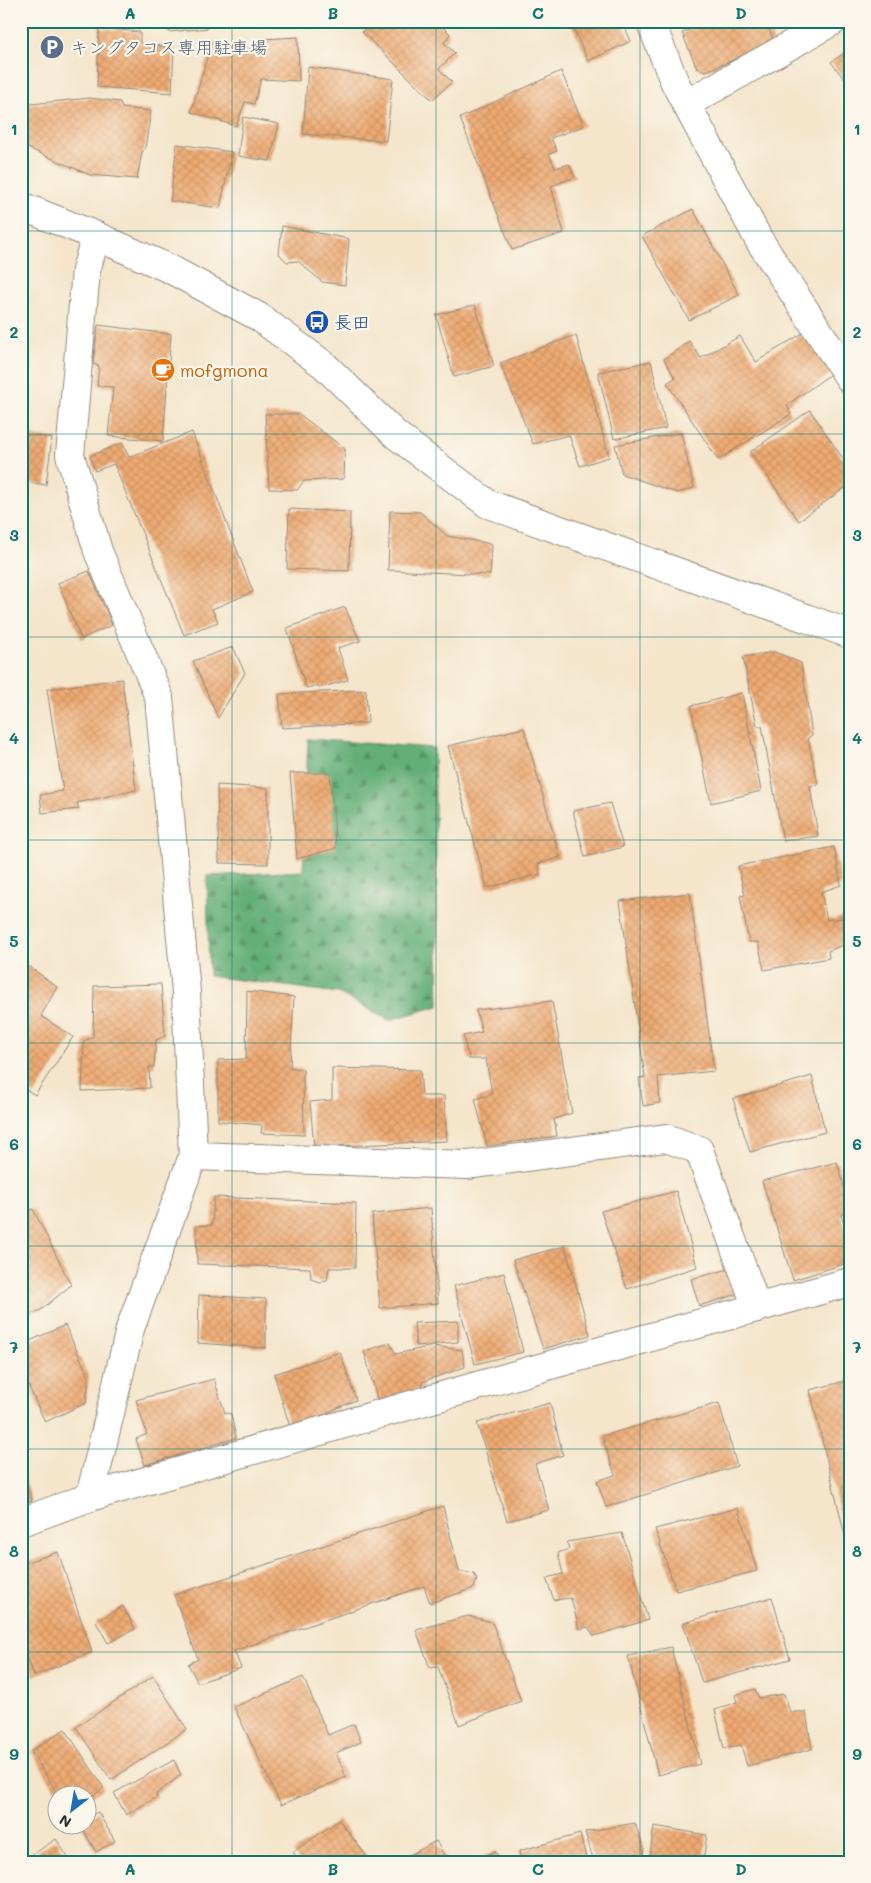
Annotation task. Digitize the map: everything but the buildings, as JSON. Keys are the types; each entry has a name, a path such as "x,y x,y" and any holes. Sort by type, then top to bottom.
{"street":[{"path":"650,21 675,83 759,240 850,379"},
{"path":"686,104 833,21"},
{"path":"21,206 96,236 170,269 259,316 324,365 396,435 488,504 850,634"},
{"path":"90,1497 130,1329 194,1156 186,992 159,697 98,552 70,455 86,270 96,236"},
{"path":"194,1156 468,1165 666,1138 699,1150 757,1308"},
{"path":"21,1522 90,1497 850,1282"}],"green space":[{"path":"308,739 434,748 439,1006 389,1020 338,993 209,976 207,876 303,871"}],"place":[{"name":"キングタコス専用駐車場","path":"52,47"},
{"name":"長田","path":"317,322"},
{"name":"mofgmona","path":"163,370"}]}
